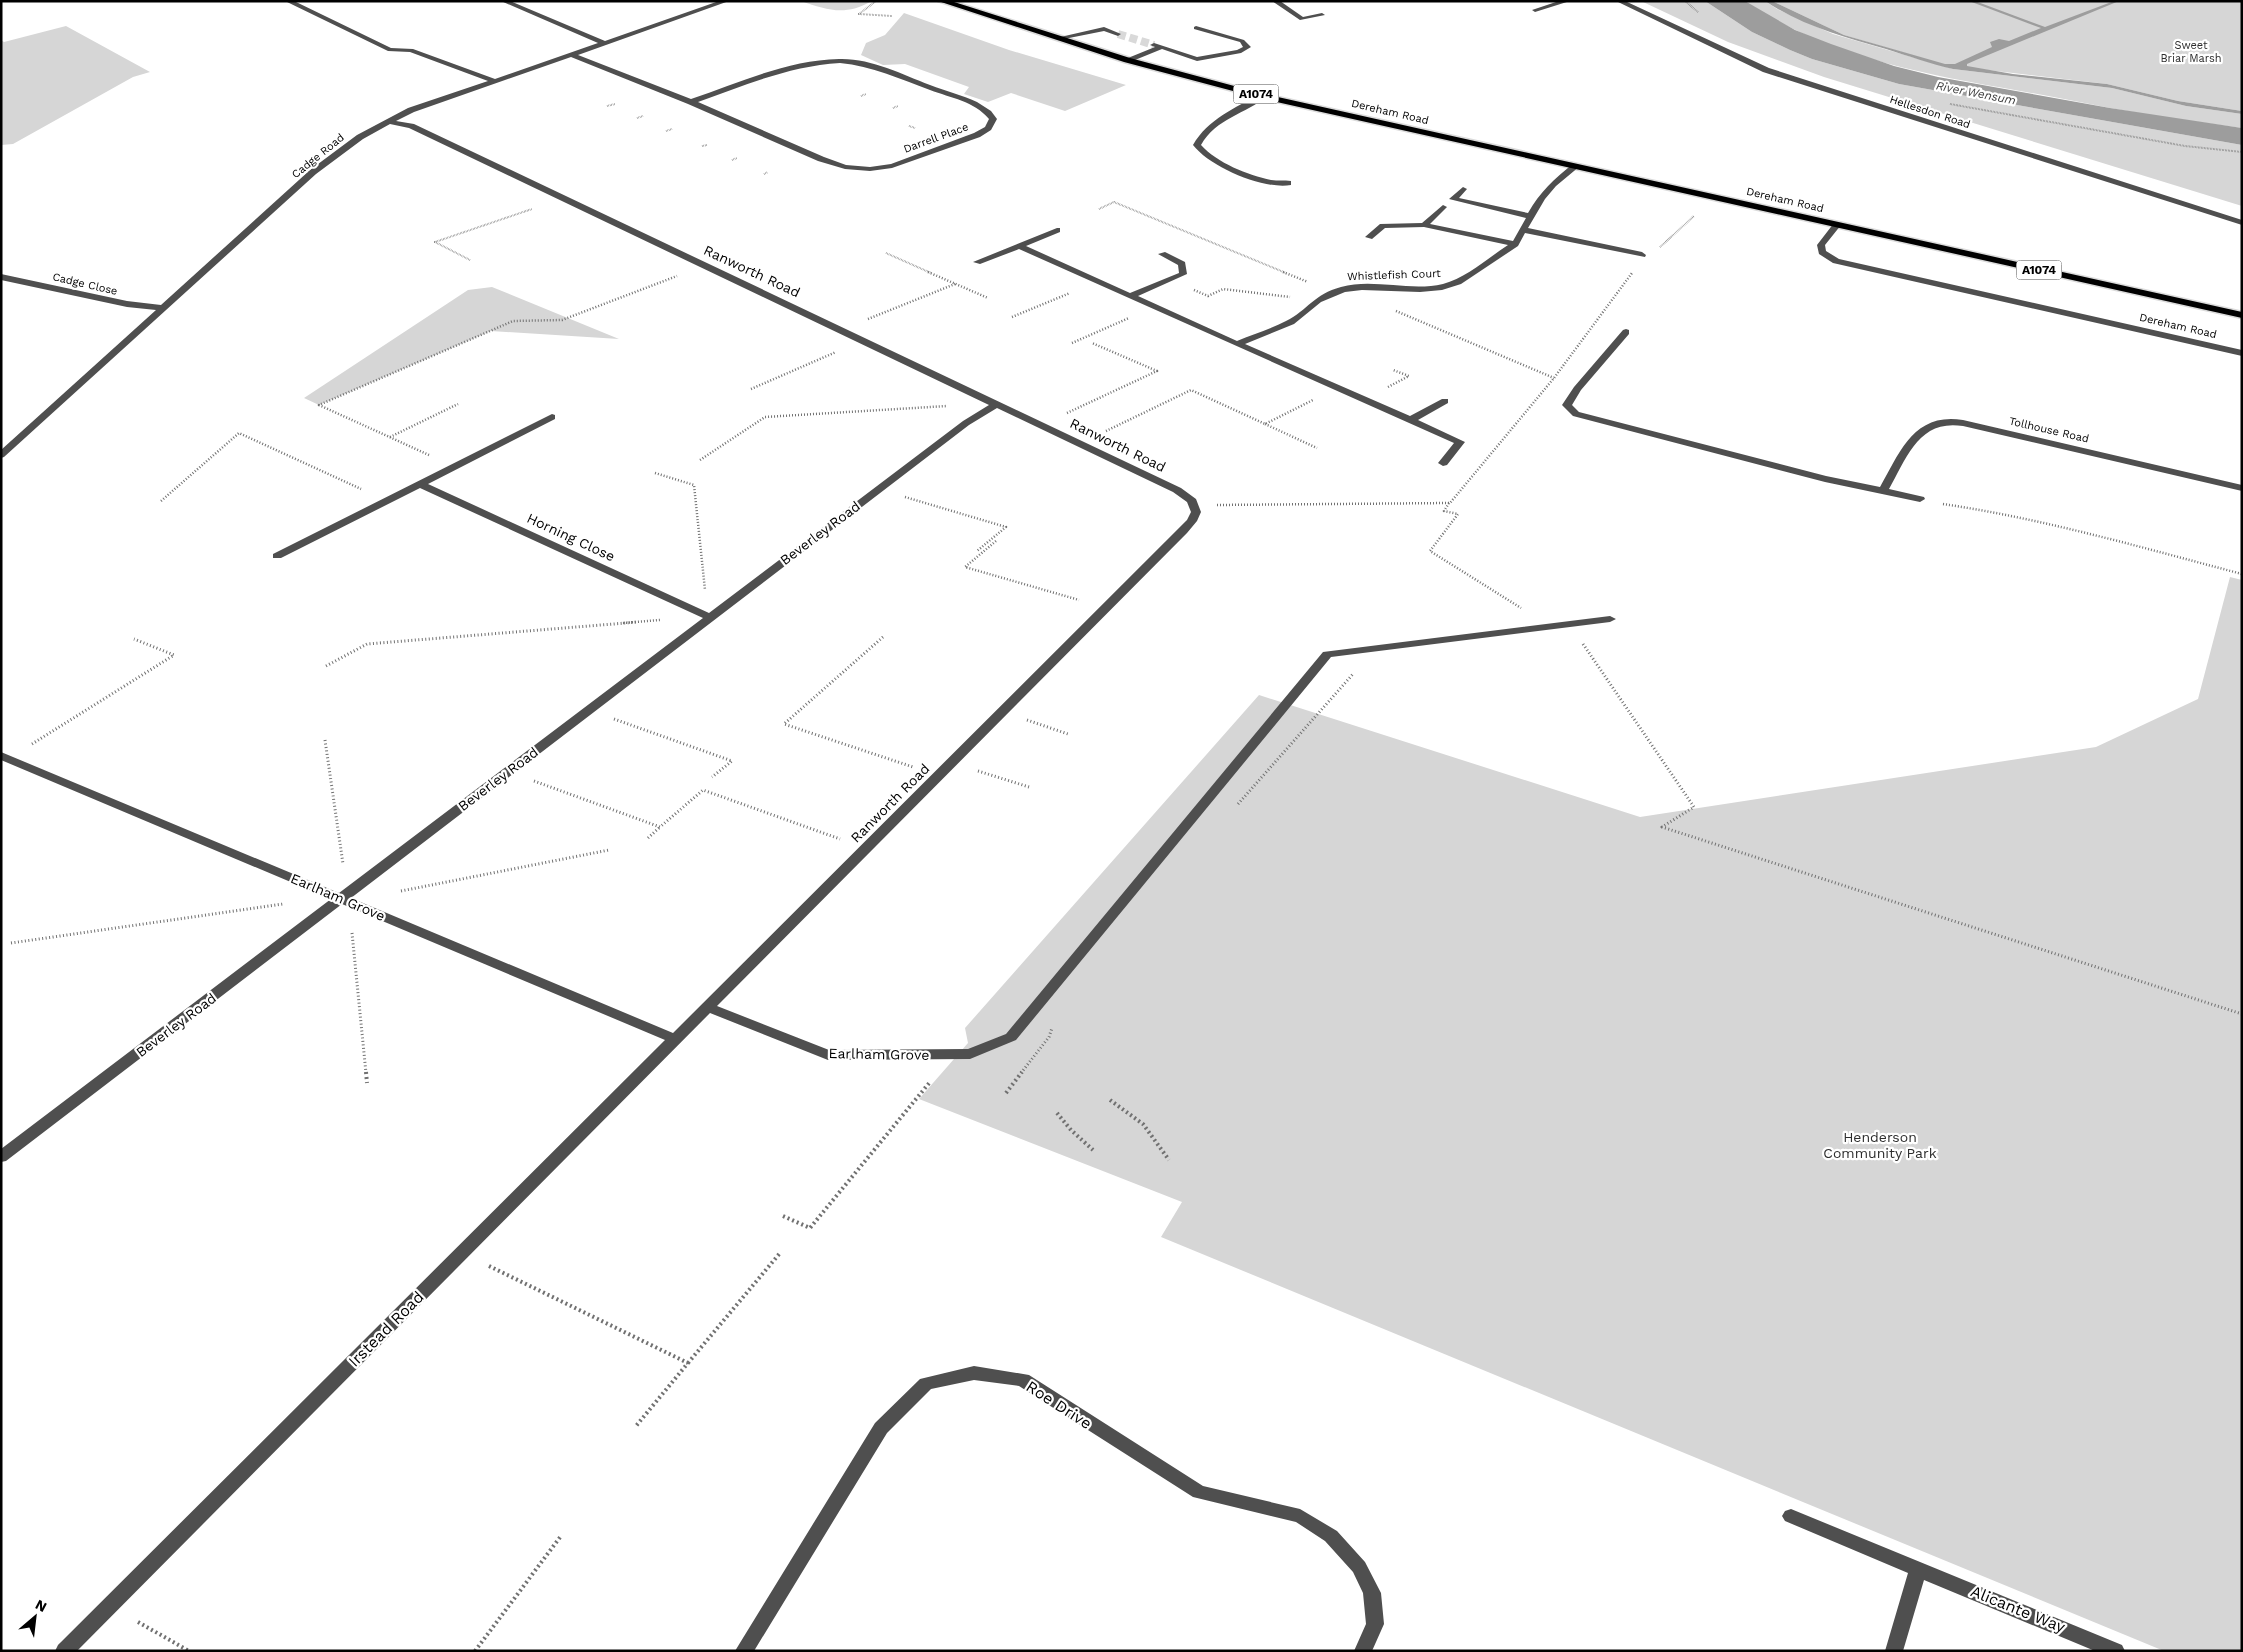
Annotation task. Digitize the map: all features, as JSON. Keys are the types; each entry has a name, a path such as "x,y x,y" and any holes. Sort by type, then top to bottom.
{"highway":[{"name":"Dereham Road","path":"942,1 1127,60 1263,96 2242,314"}],"street":[{"path":"288,1 390,50 411,50 495,81"},
{"path":"504,1 605,43"},
{"name":"Cadge Road","path":"1,455 313,172 360,137 387,121 411,110 726,1"},
{"path":"1275,1 1302,19"},
{"path":"1534,10 1567,1"},
{"name":"Hellesdon Road","path":"1619,1 1766,70 2039,160 2242,223"},
{"path":"1294,21 1322,15"},
{"path":"1154,45 1197,59 1239,52 1247,47 1242,40 1196,28"},
{"path":"1060,38 1104,29 1118,34"},
{"path":"1127,60 1162,47"},
{"name":"Darrell Place","path":"572,55 691,102 821,160 853,168 892,166 977,135 988,128 993,119 988,112 972,102 881,70 850,62 823,61 803,64 691,102"},
{"path":"1263,96 1211,127 1200,137 1197,145 1202,153 1214,160 1270,186 1288,183"},
{"name":"Ranworth Road","path":"387,121 411,126 1177,490 1192,501 1196,512 1192,521 707,1007"},
{"name":"Whistlefish Court","path":"1237,344 1291,322 1318,300 1334,292 1362,287 1420,289 1442,287 1458,282 1515,244 1541,198 1553,184 1576,166"},
{"path":"1463,189 1453,199 1530,216"},
{"path":"1424,225 1443,207"},
{"path":"1369,237 1383,226 1424,225 1515,244"},
{"name":"Dereham Road","path":"1837,225 1821,245 1822,252 1836,261 2242,353"},
{"path":"977,262 1057,230"},
{"path":"1524,230 1642,255"},
{"path":"1019,246 1460,442 1443,463"},
{"path":"1130,296 1183,274 1182,264 1162,254"},
{"name":"Cadge Close","path":"1,277 127,304 164,308"},
{"path":"1626,332 1576,389 1567,405 1576,414 1825,479 1920,499"},
{"path":"1410,420 1445,401"},
{"name":"Beverley Road","path":"1,1157 966,423 998,404"},
{"path":"277,556 552,417"},
{"name":"Tollhouse Road","path":"1882,492 1916,436 1928,426 1945,421 1964,423 2242,488"},
{"name":"Horning Close","path":"420,484 710,617"},
{"path":"1520,631 1610,619"},
{"name":"Earlham Grove","path":"707,1007 828,1055 970,1054 1012,1037 1328,654 1520,631"},
{"name":"Earlham Grove","path":"1,756 675,1039"},
{"name":"Irstead Road","path":"64,1651 707,1007"},
{"name":"Roe Drive","path":"744,1651 881,1428 926,1384 974,1373 1022,1380 1199,1492 1300,1516 1331,1536 1359,1567 1372,1593 1375,1624 1364,1651"},
{"name":"Alicante Way","path":"1791,1516 2116,1651"},
{"path":"1894,1651 1918,1569"}],"path":[{"path":"876,1 864,8 859,14 892,16"},
{"path":"1685,1 1702,17"},
{"path":"861,96 866,94"},
{"path":"1945,103 2184,146 2242,152"},
{"path":"607,106 614,104"},
{"path":"893,108 898,106"},
{"path":"637,118 643,116"},
{"path":"909,126 914,128"},
{"path":"666,131 672,129"},
{"path":"702,146 707,145"},
{"path":"732,160 737,158"},
{"path":"764,174 768,172"},
{"path":"1099,208 1114,202 1334,292"},
{"path":"470,260 435,242 538,207"},
{"path":"1659,248 1694,216"},
{"path":"886,253 988,298"},
{"path":"431,456 319,405 513,321 562,320 683,274"},
{"path":"1170,279 1208,296 1223,289 1318,300"},
{"path":"1012,317 1098,282"},
{"path":"861,322 956,284"},
{"path":"1072,343 1154,307"},
{"path":"1394,311 1554,378"},
{"path":"1061,416 1157,371 1092,343"},
{"path":"751,389 842,350"},
{"path":"1265,424 1338,388"},
{"path":"1101,434 1191,390 1317,448"},
{"path":"389,437 458,404"},
{"path":"700,460 765,417 951,406"},
{"path":"161,500 239,433 362,490"},
{"path":"655,473 694,485 706,596"},
{"path":"904,496 1006,527 978,551"},
{"path":"1920,499 2002,513 2242,574"},
{"path":"1450,503 1444,511 1458,514 1430,551 1525,610 1520,631"},
{"path":"996,541 965,567 1087,602"},
{"path":"326,666 367,644 661,620"},
{"path":"883,637 784,724 918,768"},
{"path":"29,746 174,655 134,639"},
{"path":"1580,640 1694,807 1662,827 2242,1014"},
{"path":"1236,806 1359,667"},
{"path":"609,717 732,761 712,777"},
{"path":"1022,719 1068,734"},
{"path":"325,740 343,864"},
{"path":"973,769 1029,787"},
{"path":"528,780 660,827"},
{"path":"648,838 703,790 845,840"},
{"path":"401,891 609,850"},
{"path":"11,943 283,904"},
{"path":"352,933 368,1083"},
{"path":"1006,1093 1049,1037 1054,1020"},
{"path":"783,1216 810,1228 930,1082"},
{"path":"1110,1100 1143,1124 1169,1160"},
{"path":"1056,1113 1093,1150"},
{"path":"636,1426 780,1253"},
{"path":"489,1266 688,1363"},
{"path":"475,1651 561,1536"},
{"path":"138,1622 188,1651"}],"green space":[{"path":"801,1 870,2 852,9 836,10"},
{"path":"1641,1 1705,1 1752,32 1790,50 1812,59 1899,84 2242,145 2242,206 1824,77 1728,42"},
{"path":"1745,1 1765,1 1777,9 1833,34 1953,69 2112,88 2186,106 2242,114 2242,128 2110,108 1965,81 1888,64 1814,38 1779,22"},
{"name":"Sweet Briar Marsh","path":"1772,1 2242,1 2242,111 2178,101 2107,84 1945,65 1844,35"},
{"path":"904,13 1009,50 1126,85 1065,111 1011,93 988,102 964,94 969,87 905,64 883,65 861,55 866,43 885,35"},
{"path":"66,26 150,72 133,77 13,144 1,145 1,40 4,42"},
{"path":"492,287 619,339 491,331 319,405 304,398 468,290"},
{"name":"Henderson Community Park","path":"2230,577 2242,580 2242,1651 2164,1651 1161,1237 1182,1202 919,1099 968,1043 965,1028 1259,695 1640,817 2096,747 2198,699"}],"water":[{"name":"River Wensum","path":"1705,1 1745,1 1795,30 1894,66 1938,77 2110,108 2242,128 2242,145 1899,84 1812,59 1790,50 1752,32"},
{"path":"1765,1 1772,1 1844,35 1945,64 1955,64 1992,47 1990,42 1999,39 2009,41 2041,28 1969,1 1975,1 2045,27 2114,1 2119,1 1976,60 1967,64 1967,66 2013,74 2107,84 2178,101 2242,111 2242,114 2186,106 2112,88 1944,67 1824,30 1779,10"}],"tunnel":[{"path":"1118,34 1154,45"}]}
